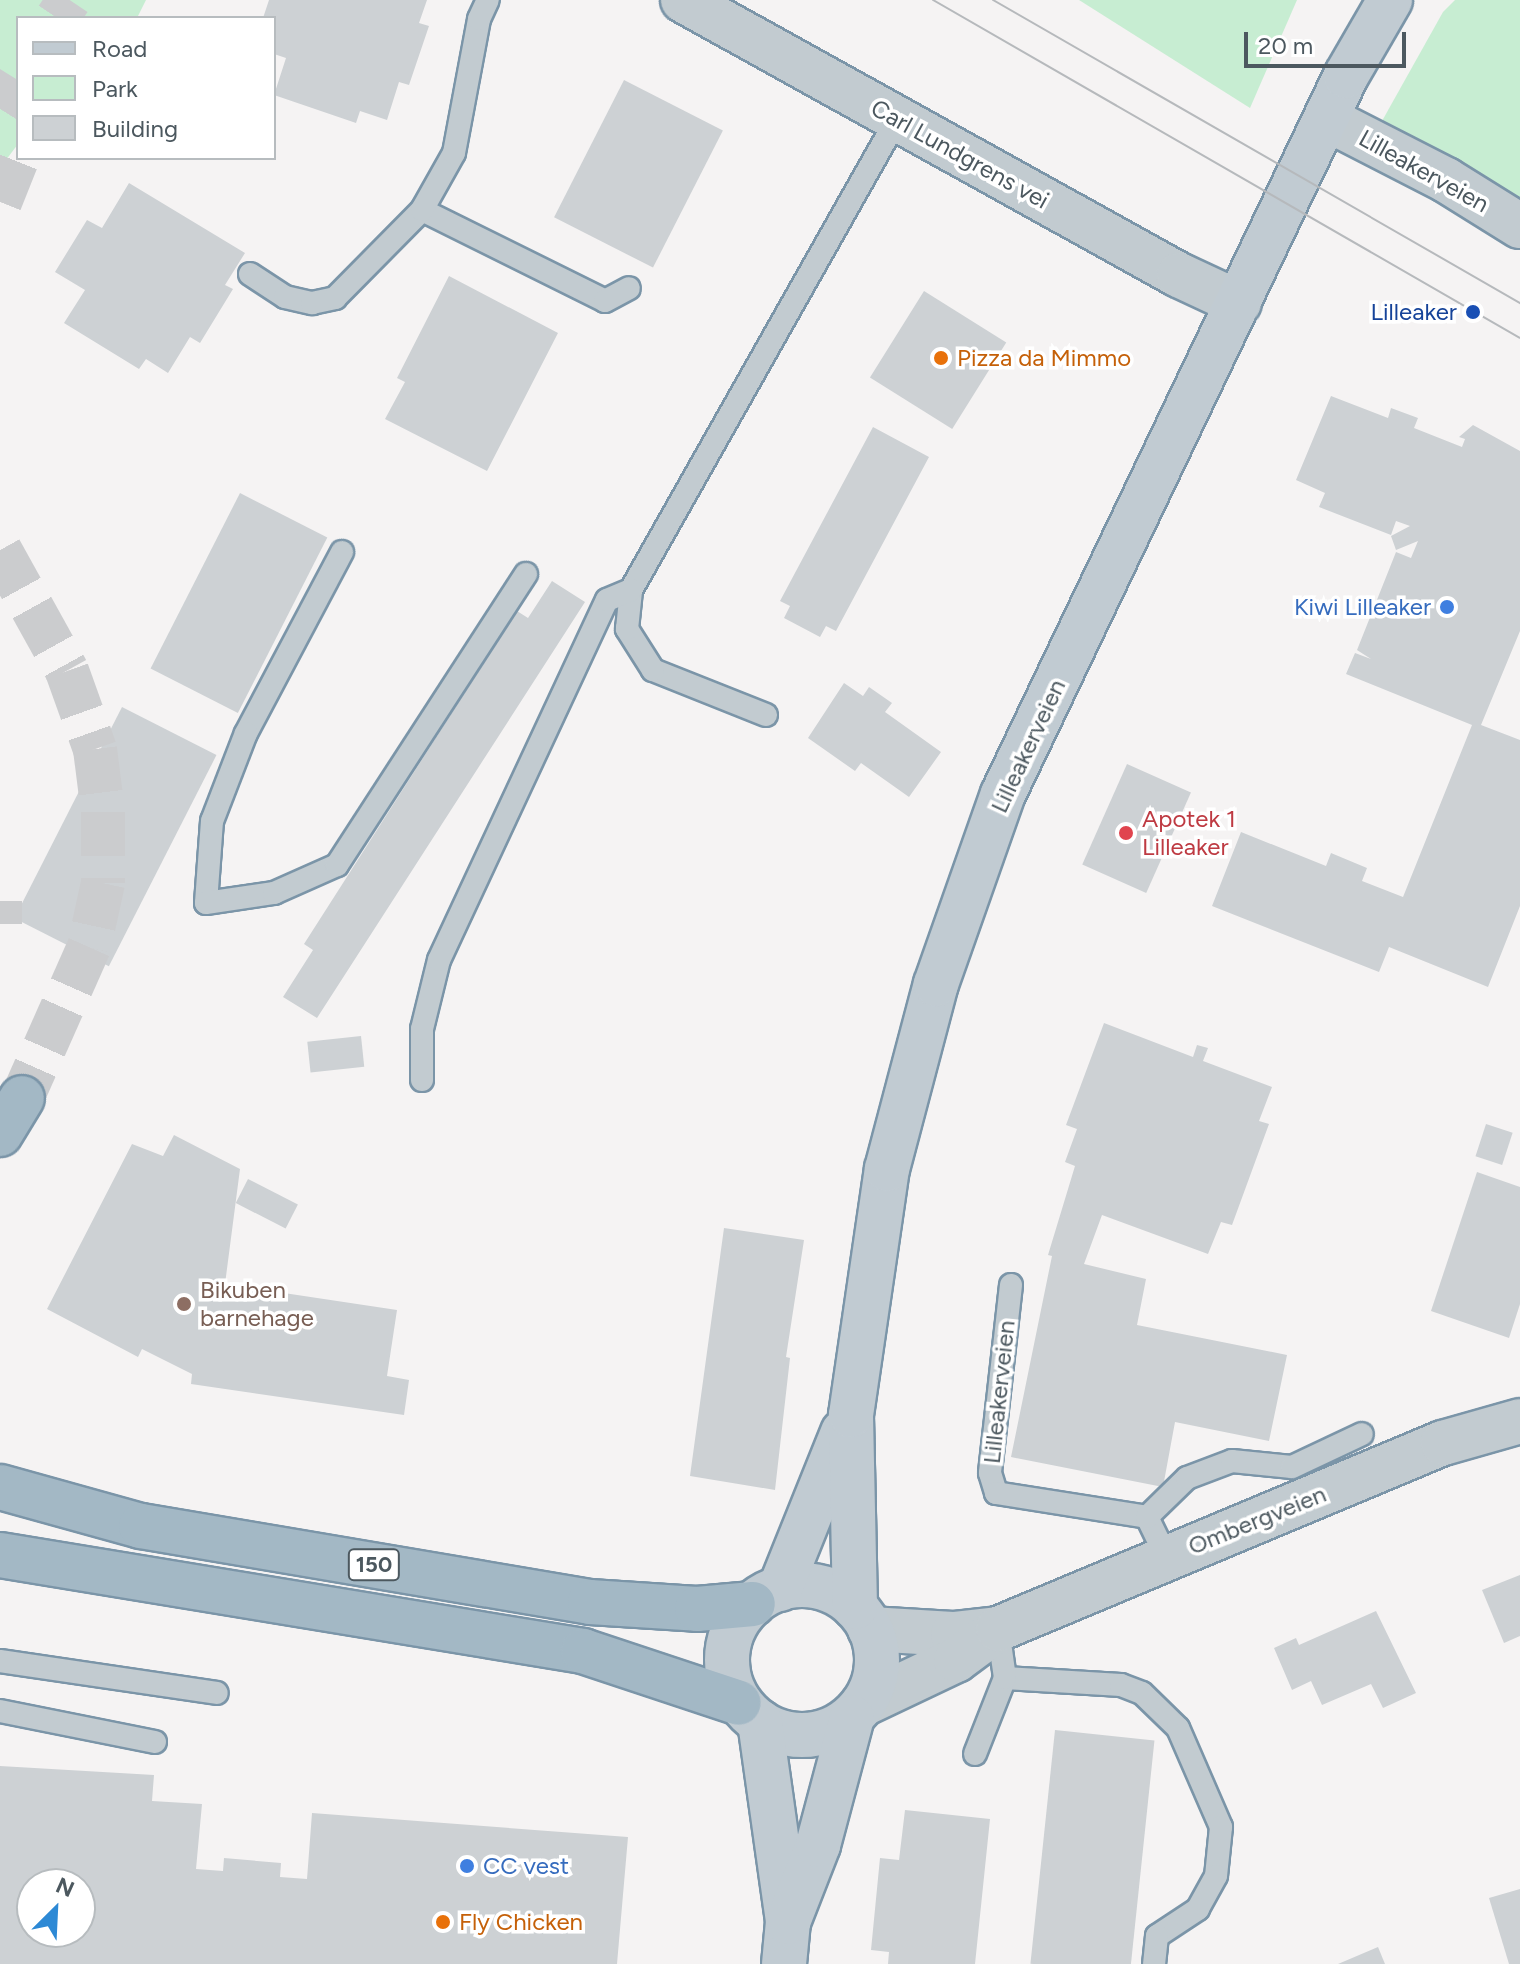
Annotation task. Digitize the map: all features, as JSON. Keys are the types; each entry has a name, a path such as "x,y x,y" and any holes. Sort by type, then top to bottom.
{"highway":[{"name":"150","path":"0,1487 141,1526 590,1602 697,1609 766,1596"},
{"name":"150","path":"0,1555 43,1558 583,1651 750,1712"}],"main road":[{"name":"Lilleakerveien","path":"863,1618 851,1415 887,1169 936,984 1003,794 1327,119 1390,0"},
{"name":"Lilleakerveien","path":"766,1596 851,1415"},
{"path":"820,1588 863,1618 877,1667 858,1710 786,1943 750,1712 729,1672 730,1640 766,1596 820,1588"},
{"path":"750,1712 806,1735 858,1710"}],"street":[{"name":"Carl Lundgrens vei","path":"683,0 1239,303"},
{"name":"Lilleakerveien","path":"1327,119 1446,180 1520,226"},
{"name":"Ombergveien","path":"858,1710 956,1660 998,1629 1443,1443 1520,1421"},
{"name":"Ombergveien","path":"863,1618 953,1634 998,1629"}],"lane":[{"path":"250,274 285,297 312,303 335,298 422,210 454,153 479,19 488,0"},
{"path":"766,715 653,670 627,629 631,590 897,119"},
{"path":"422,210 605,301 629,288"},
{"path":"342,552 246,733 218,806 206,903 274,893 337,865 526,574"},
{"path":"422,1080 422,1029 439,960 607,600 631,590"},
{"name":"Lilleakerveien","path":"1011,1285 990,1473 996,1493 1147,1517"},
{"path":"1167,1558 1147,1517 1187,1478 1232,1461 1292,1467 1362,1434"},
{"path":"975,1754 1005,1678 998,1629"},
{"path":"0,1661 217,1693"},
{"path":"1005,1678 1121,1685 1142,1693 1178,1728 1221,1827 1216,1876 1198,1909 1157,1936 1154,1964"},
{"path":"0,1711 155,1742"}],"green space":[{"path":"0,0 146,0 138,16 16,16 16,147 0,168"},
{"path":"1079,0 1297,0 1250,108"},
{"path":"1455,0 1520,0 1520,200 1382,121 1443,12"}],"building":[{"path":"269,0 427,0 419,23 429,26 409,85 399,82 387,120 360,111 356,123 276,96 286,58 276,55 276,16 264,16"},
{"path":"624,80 723,130 653,268 554,217"},
{"path":"129,183 245,253 225,285 233,289 200,343 190,337 168,373 146,359 139,369 64,323 85,290 55,272 87,220 102,228"},
{"path":"449,276 558,333 487,471 385,419 405,382 397,378"},
{"path":"924,291 1006,342 952,429 870,378"},
{"path":"1331,396 1388,418 1391,408 1418,418 1414,428 1462,447 1465,439 1459,437 1473,425 1520,451 1520,631 1481,725 1520,740 1520,906 1488,987 1389,947 1379,972 1212,906 1241,832 1326,866 1331,853 1367,868 1362,881 1403,897 1472,725 1346,674 1355,653 1371,659 1357,650 1396,552 1411,558 1418,541 1396,550 1391,536 1410,526 1396,521 1391,535 1319,507 1325,493 1296,480"},
{"path":"873,427 929,457 836,631 826,626 820,637 784,618 790,606 780,601"},
{"path":"240,493 327,537 238,713 151,669"},
{"path":"552,581 585,602 317,1018 283,997 313,950 304,944 517,611 528,618"},
{"path":"844,683 863,696 869,687 892,703 885,712 941,752 909,797 861,763 855,771 808,738"},
{"path":"122,707 216,755 109,966 14,918"},
{"path":"1127,764 1191,792 1146,893 1082,864"},
{"path":"1104,1023 1193,1057 1197,1045 1208,1048 1203,1061 1272,1087 1259,1121 1269,1124 1232,1225 1221,1222 1208,1254 1102,1215 1084,1264 1146,1279 1137,1325 1287,1355 1269,1441 1175,1422 1163,1487 1011,1457 1052,1256 1048,1255 1075,1166 1065,1162 1077,1129 1066,1125"},
{"path":"361,1036 364,1067 311,1072 307,1042"},
{"path":"1486,1124 1513,1133 1502,1165 1475,1156"},
{"path":"174,1135 240,1169 225,1284 397,1310 387,1376 409,1380 404,1415 191,1384 192,1374 142,1349 138,1357 47,1309 132,1144 163,1156"},
{"path":"1477,1172 1520,1187 1520,1304 1509,1338 1431,1311"},
{"path":"248,1179 298,1204 286,1228 236,1203"},
{"path":"724,1228 804,1240 786,1357 790,1358 775,1490 690,1476"},
{"path":"1520,1575 1520,1636 1504,1643 1482,1590"},
{"path":"1376,1611 1416,1693 1383,1708 1371,1684 1322,1705 1311,1681 1292,1690 1274,1648 1296,1638 1299,1645"},
{"path":"1055,1730 1154,1740 1131,1964 1030,1964"},
{"name":"CC vest","path":"0,1766 154,1775 152,1801 202,1804 196,1869 223,1871 224,1858 281,1863 280,1877 307,1879 312,1813 628,1837 617,1964 0,1964"},
{"path":"905,1810 990,1819 975,1964 888,1964 889,1952 871,1950 880,1858 899,1860"},
{"path":"1520,1889 1520,1964 1509,1964 1489,1898"},
{"path":"1378,1947 1385,1964 1338,1964"}],"tunnel":[{"path":"58,16 69,0"},
{"path":"0,109 16,83"},
{"path":"0,202 17,160"},
{"path":"0,550 67,671 95,749 103,812 103,883 89,947 22,1098"},
{"path":"0,901 0,924"}],"tram line":[{"path":"933,0 1520,338"},
{"path":"993,0 1520,303"}],"place":[{"name":"Lilleaker","path":"1473,312"},
{"name":"Pizza da Mimmo","path":"941,358"},
{"name":"Kiwi Lilleaker","path":"1447,607"},
{"name":"Apotek 1 Lilleaker","path":"1126,833"},
{"name":"Bikuben barnehage","path":"184,1304"},
{"name":"CC vest","path":"467,1866"},
{"name":"Fly Chicken","path":"443,1922"}]}
